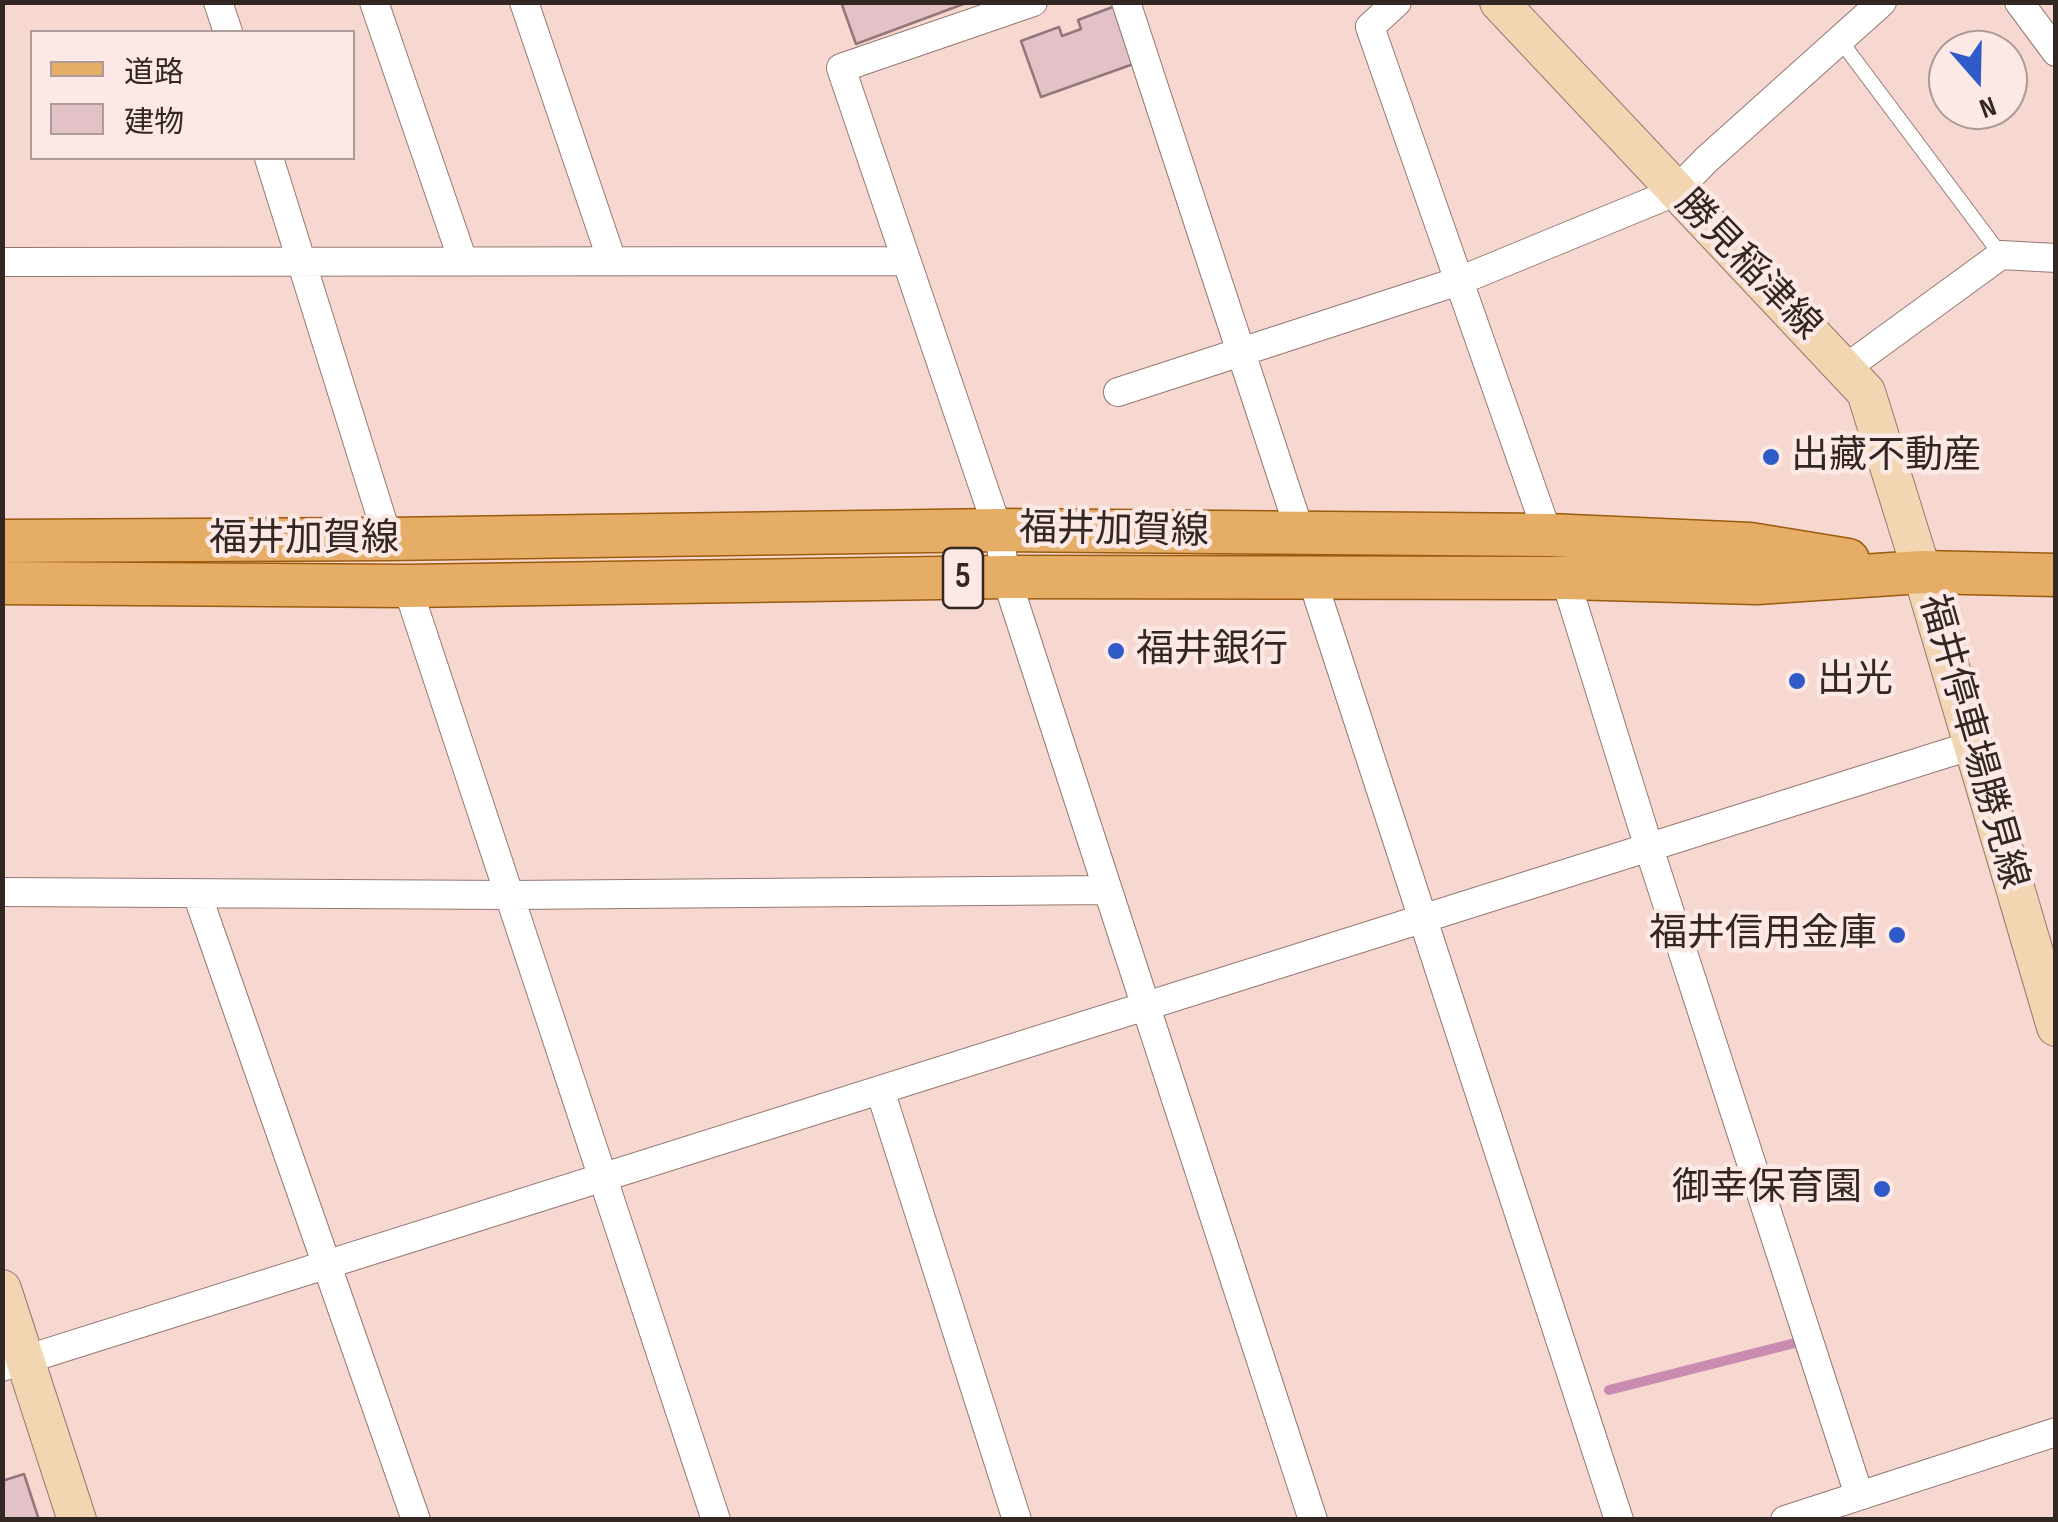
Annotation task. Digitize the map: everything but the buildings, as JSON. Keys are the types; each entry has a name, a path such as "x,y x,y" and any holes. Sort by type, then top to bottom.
{"main road":[{"name":"勝見稲津線","path":"1500,2 1866,392 1922,572"},
{"name":"福井加賀線","path":"2,541 998,530 1548,534 1750,544 1922,572"},
{"name":"福井加賀線","path":"2,583 407,586 1006,577 1757,582 1922,572 2056,575"},
{"name":"福井停車場勝見線","path":"1922,572 2054,1015"},
{"path":"2,1290 14,1364 76,1520"}],"street":[{"path":"218,2 227,30"},
{"path":"374,2 463,261"},
{"path":"524,2 612,261"},
{"path":"1033,2 841,68 998,530 1006,577 1313,1520"},
{"path":"1126,2 1300,534"},
{"path":"1397,2 1370,28 1548,534"},
{"path":"1118,392 1459,281 1675,192 1882,2"},
{"path":"2019,2 2056,52"},
{"path":"270,160 388,539"},
{"path":"1846,368 2000,254 2056,258"},
{"path":"4,259 904,261"},
{"path":"1565,578 1859,1495"},
{"path":"1312,579 1619,1520"},
{"path":"407,586 716,1520"},
{"path":"14,1364 1973,745"},
{"path":"2,892 510,895 1107,890"},
{"path":"197,894 416,1520"},
{"path":"880,1090 1017,1520"},
{"path":"1785,1520 2056,1432"}],"lane":[{"path":"1840,40 2000,254"}],"waterway":[{"path":"1609,1390 1799,1342 1801,1350"}],"place":[{"name":"出藏不動産","path":"1771,457"},
{"name":"福井銀行","path":"1116,651"},
{"name":"出光","path":"1797,681"},
{"name":"福井信用金庫","path":"1897,935"},
{"name":"御幸保育園","path":"1882,1189"}]}
